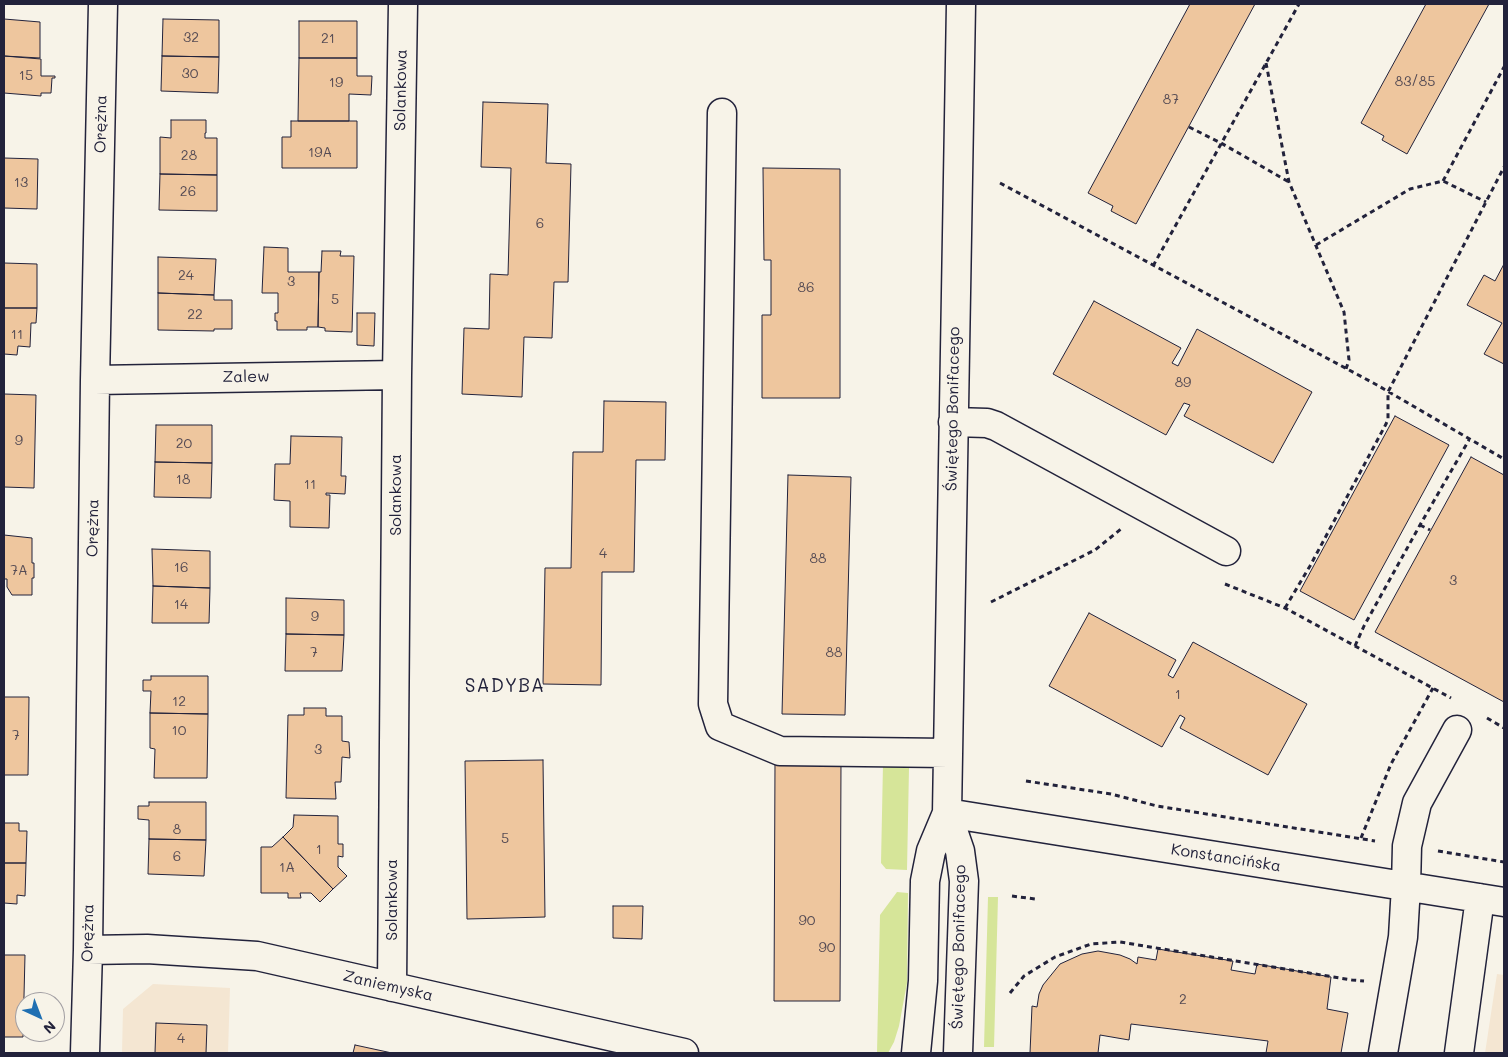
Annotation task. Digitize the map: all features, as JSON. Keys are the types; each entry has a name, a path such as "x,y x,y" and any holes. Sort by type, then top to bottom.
{"street":[{"name":"Orężna","path":"85,1053 95,380 103,4"},
{"name":"Solankowa","path":"392,987 396,374 403,4"},
{"name":"Świętego Bonifacego","path":"958,1053 964,881 960,851 947,813 961,4"},
{"path":"722,114 713,704 720,726 780,751 948,753"},
{"name":"Zalew","path":"95,380 396,374"},
{"path":"953,422 987,423 996,426 1226,551"},
{"path":"1384,1053 1403,937 1407,846 1418,803 1457,730"},
{"name":"Świętego Bonifacego","path":"916,1053 923,981 924,881 931,851 947,813"},
{"name":"Konstancińska","path":"947,813 1492,900"},
{"path":"1459,1053 1492,900"},
{"name":"Zaniemyska","path":"88,950 147,949 256,956 684,1053"}],"path":[{"path":"1152,266 1300,4"},
{"path":"1266,63 1289,182 1344,312 1349,360 1346,369"},
{"path":"1443,181 1504,66"},
{"path":"1189,127 1289,182"},
{"path":"1285,608 1310,566 1388,419 1388,392 1504,167"},
{"path":"1316,246 1410,189 1443,181 1486,202"},
{"path":"1000,183 1346,369 1504,459"},
{"path":"1355,646 1364,626 1469,440"},
{"path":"991,602 1095,550 1121,529 1113,525"},
{"path":"1420,525 1430,530"},
{"path":"1222,582 1285,608 1457,701"},
{"path":"1361,838 1391,764 1433,688"},
{"path":"1481,715 1504,728"},
{"path":"1026,782 1111,794 1157,806 1504,862"},
{"path":"1012,896 1035,899"},
{"path":"1010,993 1024,976 1055,957 1091,944 1120,942 1352,980 1395,981"}],"shaded area":[{"path":"1497,974 1504,975 1504,1053 1485,1053"},
{"path":"153,984 230,988 228,1053 122,1053 123,1009"}],"green space":[{"path":"883,764 907,765 909,768 907,870 886,869 881,863"},
{"path":"897,892 908,893 907,983 894,1042 888,1053 877,1053 880,915"},
{"path":"988,897 998,897 994,1047 984,1047"}],"building":[{"path":"1190,4 1255,4 1136,224 1111,211 1113,206 1088,193"},
{"path":"1426,4 1489,4 1407,154 1382,140 1384,136 1361,123"},
{"path":"4,19 40,22 40,58 4,56"},
{"path":"163,19 219,20 219,57 162,56"},
{"path":"299,21 357,21 357,58 299,58"},
{"path":"4,56 41,59 41,76 55,76 55,78 52,78 51,93 41,93 41,96 4,93"},
{"path":"162,56 219,57 218,93 161,91"},
{"path":"299,58 357,58 357,76 372,76 371,95 349,94 349,121 298,121"},
{"path":"483,102 548,104 546,163 571,164 568,282 554,282 552,338 524,337 522,397 462,394 464,328 489,329 490,274 508,275 511,168 481,167"},
{"path":"171,120 206,120 205,138 217,138 217,175 160,174 160,137 171,138"},
{"path":"291,121 357,121 357,168 282,168 282,137 291,137"},
{"path":"4,158 38,159 37,209 4,208"},
{"path":"763,168 840,169 840,398 762,398 762,315 771,315 771,260 764,260"},
{"path":"160,174 217,175 217,211 159,210"},
{"path":"264,247 288,248 288,272 319,272 318,327 307,327 307,330 277,330 275,313 278,313 278,293 262,293"},
{"path":"322,251 341,251 340,256 354,256 352,332 325,331 325,328 318,327 319,272 321,272"},
{"path":"158,257 216,259 214,295 158,293"},
{"path":"4,263 37,264 37,308 4,308"},
{"path":"1504,264 1504,364 1484,354 1502,323 1467,305 1484,275 1495,281"},
{"path":"158,293 214,295 214,300 232,300 232,329 214,329 214,331 158,330"},
{"path":"1094,301 1181,348 1172,363 1178,366 1197,329 1312,392 1273,463 1184,416 1190,405 1184,403 1166,435 1053,374"},
{"path":"4,308 37,308 36,323 31,323 30,347 18,346 17,355 4,354"},
{"path":"357,313 375,313 374,346 357,345"},
{"path":"4,394 36,395 34,488 4,487"},
{"path":"604,401 666,402 665,460 636,460 634,572 602,572 601,685 543,684 545,568 571,568 573,452 603,452"},
{"path":"1395,416 1449,445 1354,620 1300,591"},
{"path":"156,425 212,425 212,463 155,462"},
{"path":"291,436 342,437 341,476 346,476 345,494 326,493 326,495 330,495 329,528 290,527 290,501 274,500 275,464 290,464"},
{"path":"1471,457 1504,475 1504,702 1375,632"},
{"path":"155,462 212,463 211,498 154,497"},
{"path":"788,475 851,477 845,715 782,714"},
{"path":"4,535 32,538 34,578 32,578 32,595 12,595 7,587 7,579 4,579"},
{"path":"152,549 210,551 210,588 153,586"},
{"path":"153,586 210,588 209,623 152,623"},
{"path":"286,598 344,600 344,635 286,634"},
{"path":"1089,613 1176,660 1168,675 1173,678 1193,642 1307,704 1268,775 1180,728 1185,718 1180,715 1162,747 1049,686"},
{"path":"286,634 344,635 342,671 285,671"},
{"path":"151,676 208,676 208,714 150,713 151,691 143,691 143,680 151,680"},
{"path":"4,697 29,697 28,775 4,775"},
{"path":"304,708 326,708 326,716 342,716 342,741 349,742 350,758 342,757 341,782 335,782 336,799 286,798 288,715 304,715"},
{"path":"150,713 208,714 207,778 154,778 155,749 150,748"},
{"path":"543,760 545,917 467,919 465,761"},
{"path":"775,761 841,762 840,1001 774,1001"},
{"path":"149,802 206,802 206,840 149,839 149,820 138,819 138,806 149,806"},
{"path":"294,815 338,816 338,844 343,844 343,857 338,856 338,867 347,876 333,889 283,837 293,827"},
{"path":"4,823 19,823 19,831 27,831 26,863 4,863"},
{"path":"283,837 333,889 320,902 311,893 300,893 301,898 288,898 288,893 261,893 261,847 272,847"},
{"path":"149,839 206,840 204,876 148,874"},
{"path":"4,863 26,863 25,896 17,895 17,904 4,903"},
{"path":"613,906 643,906 642,939 613,938"},
{"path":"1158,949 1233,961 1231,970 1255,974 1257,964 1331,977 1327,1009 1348,1013 1341,1053 1266,1053 1268,1041 1131,1024 1129,1040 1100,1035 1098,1053 1030,1053 1032,1006 1037,1007 1043,985 1060,964 1082,954 1098,951 1120,955 1137,964 1138,957 1156,960"},
{"path":"4,955 25,955 24,992 15,992 15,1037 4,1037"},
{"path":"156,1023 207,1025 206,1053 155,1053"},
{"path":"355,1045 392,1053 353,1053"}],"district":[{"name":"SADYBA","path":"505,686"}]}
